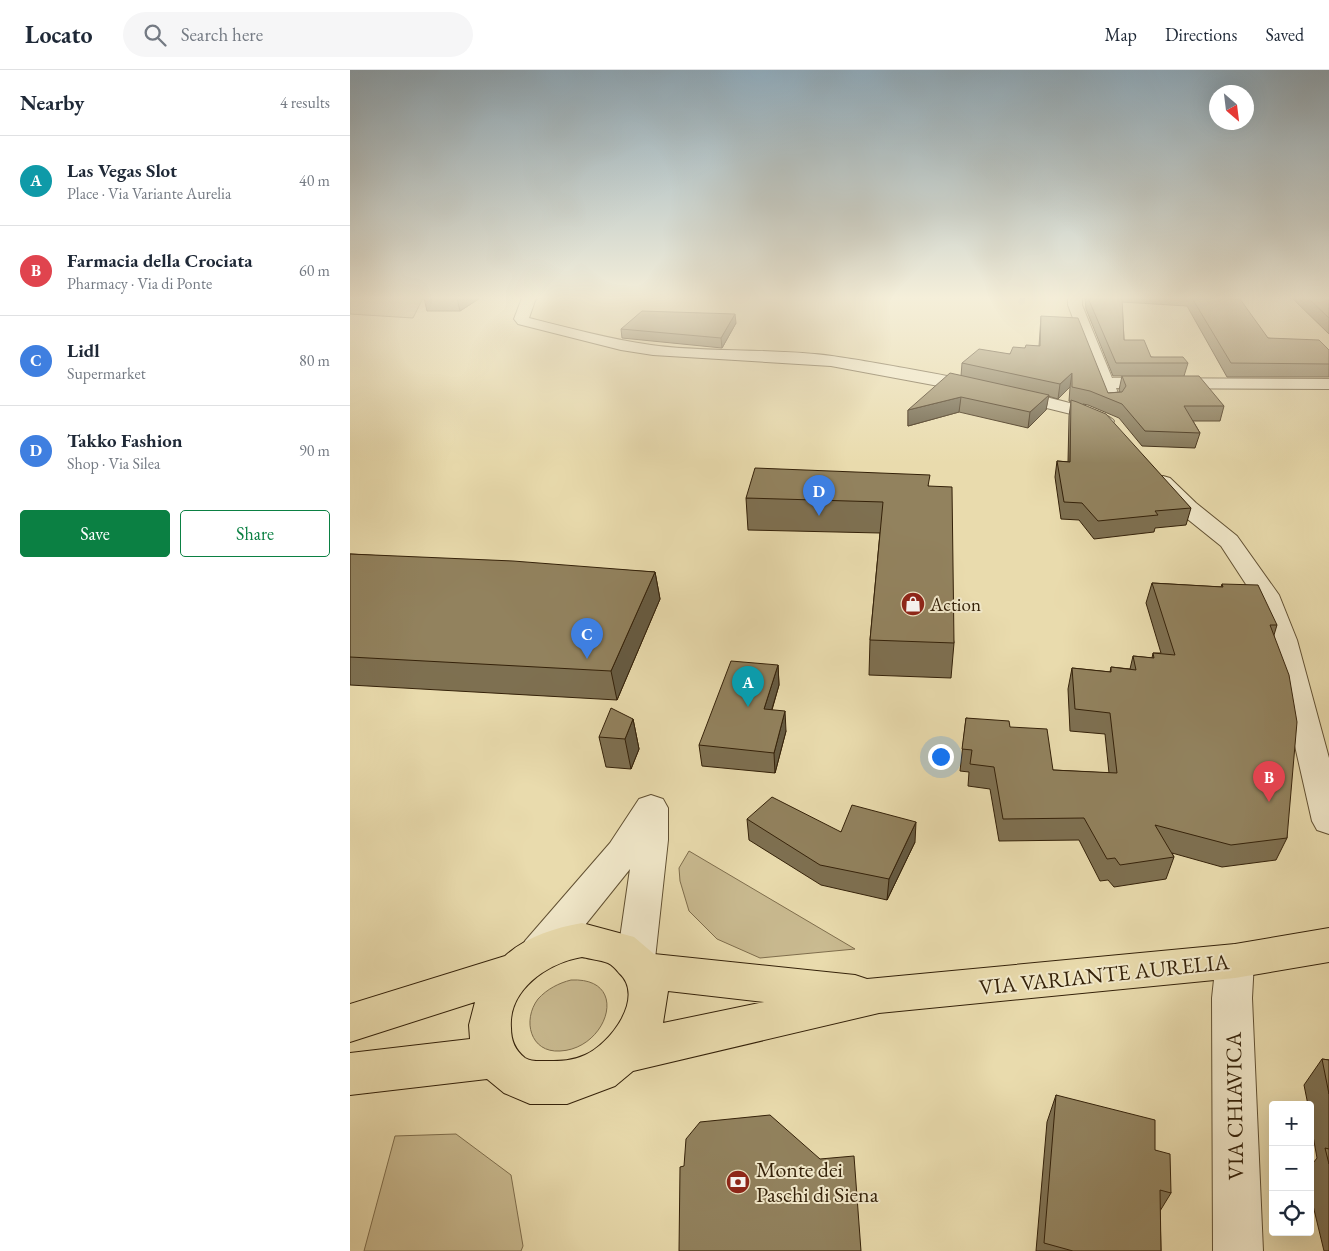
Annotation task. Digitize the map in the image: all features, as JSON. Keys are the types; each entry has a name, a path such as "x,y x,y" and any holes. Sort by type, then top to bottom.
{"main road":[{"name":"VIA VARIANTE AURELIA","path":"350,1023 528,961 560,944 582,940 602,941 621,948 640,965 649,989 648,1010 639,1032 625,1052 610,1065 592,1076 573,1082 549,1085 528,1082 509,1072 496,1057 490,1036 491,1013 500,990 528,961"},
{"name":"VIA VARIANTE AURELIA","path":"625,1052 879,995 1235,961 1329,945"},
{"name":"VIA VARIANTE AURELIA","path":"640,965 879,995"},
{"path":"350,1074 496,1057"}],"street":[{"path":"701,353 830,360 1014,395 1081,411 1116,430 1115,409 1094,353"},
{"path":"1106,383 1329,384"},
{"path":"1150,469 1188,508 1229,541 1266,595 1284,640 1329,821"},
{"path":"528,961 622,852 651,808 651,840 640,965"},
{"name":"VIA CHIAVICA","path":"1235,961 1232,998 1238,1251"}],"shaded area":[{"path":"689,851 855,949 760,958 717,939 689,911 680,881 679,868"},
{"path":"571,980 590,982 601,990 607,1001 606,1014 600,1027 590,1039 577,1047 560,1051 550,1050 542,1047 536,1041 532,1034 530,1016 538,999 545,992"},
{"path":"456,1134 511,1175 523,1246 521,1251 364,1251 395,1136"}],"building":[{"path":"974,353 1092,353 1108,393 1122,392 1126,386 1122,376 1199,376 1224,406 1184,406 1200,433 1145,431 1122,404 1090,391 1072,387 1072,373 1060,384 962,363"},
{"path":"1112,353 1149,353 1151,357 1183,357 1188,363 1116,363"},
{"path":"1225,353 1329,353 1329,364 1231,363"},
{"path":"950,373 1049,395 1030,412 961,397 908,410"},
{"path":"1071,400 1106,414 1191,508 1155,511 1158,515 1098,521 1082,503 1064,502 1057,461 1070,462"},
{"path":"755,468 930,475 928,486 952,487 954,643 870,640 883,502 746,498"},
{"path":"350,554 513,561 655,572 611,671 350,657"},
{"path":"1152,583 1223,587 1222,584 1258,585 1277,625 1270,625 1289,675 1297,722 1287,838 1231,845 1155,825 1174,857 1120,865 1115,858 1107,859 1084,818 1003,819 994,767 970,764 972,750 962,749 966,718 1009,721 1010,727 1047,729 1053,770 1117,773 1110,713 1075,709 1072,668 1111,672 1111,667 1136,670 1133,656 1154,658 1153,653 1175,655"},
{"path":"731,661 778,665 764,709 785,711 774,753 699,745"},
{"path":"611,708 633,719 625,739 599,737"},
{"path":"772,797 841,832 852,805 916,822 889,879 820,865 747,819"},
{"path":"1322,1059 1329,1060 1329,1094"},
{"path":"1056,1095 1155,1120 1155,1150 1170,1154 1171,1193 1160,1190 1161,1251 1073,1251 1044,1243"},
{"path":"770,1115 820,1159 854,1156 861,1251 679,1251 680,1167 684,1166 686,1139 700,1122"},
{"path":"1325,1148 1329,1149 1329,1164"}],"place":[{"name":"Takko Fashion","path":"819,516"},
{"name":"Action","path":"913,604"},
{"name":"Lidl","path":"587,659"},
{"name":"Las Vegas Slot","path":"748,707"},
{"name":"Farmacia della Crociata","path":"1269,802"},
{"name":"Monte dei Paschi di Siena","path":"738,1182"}]}
